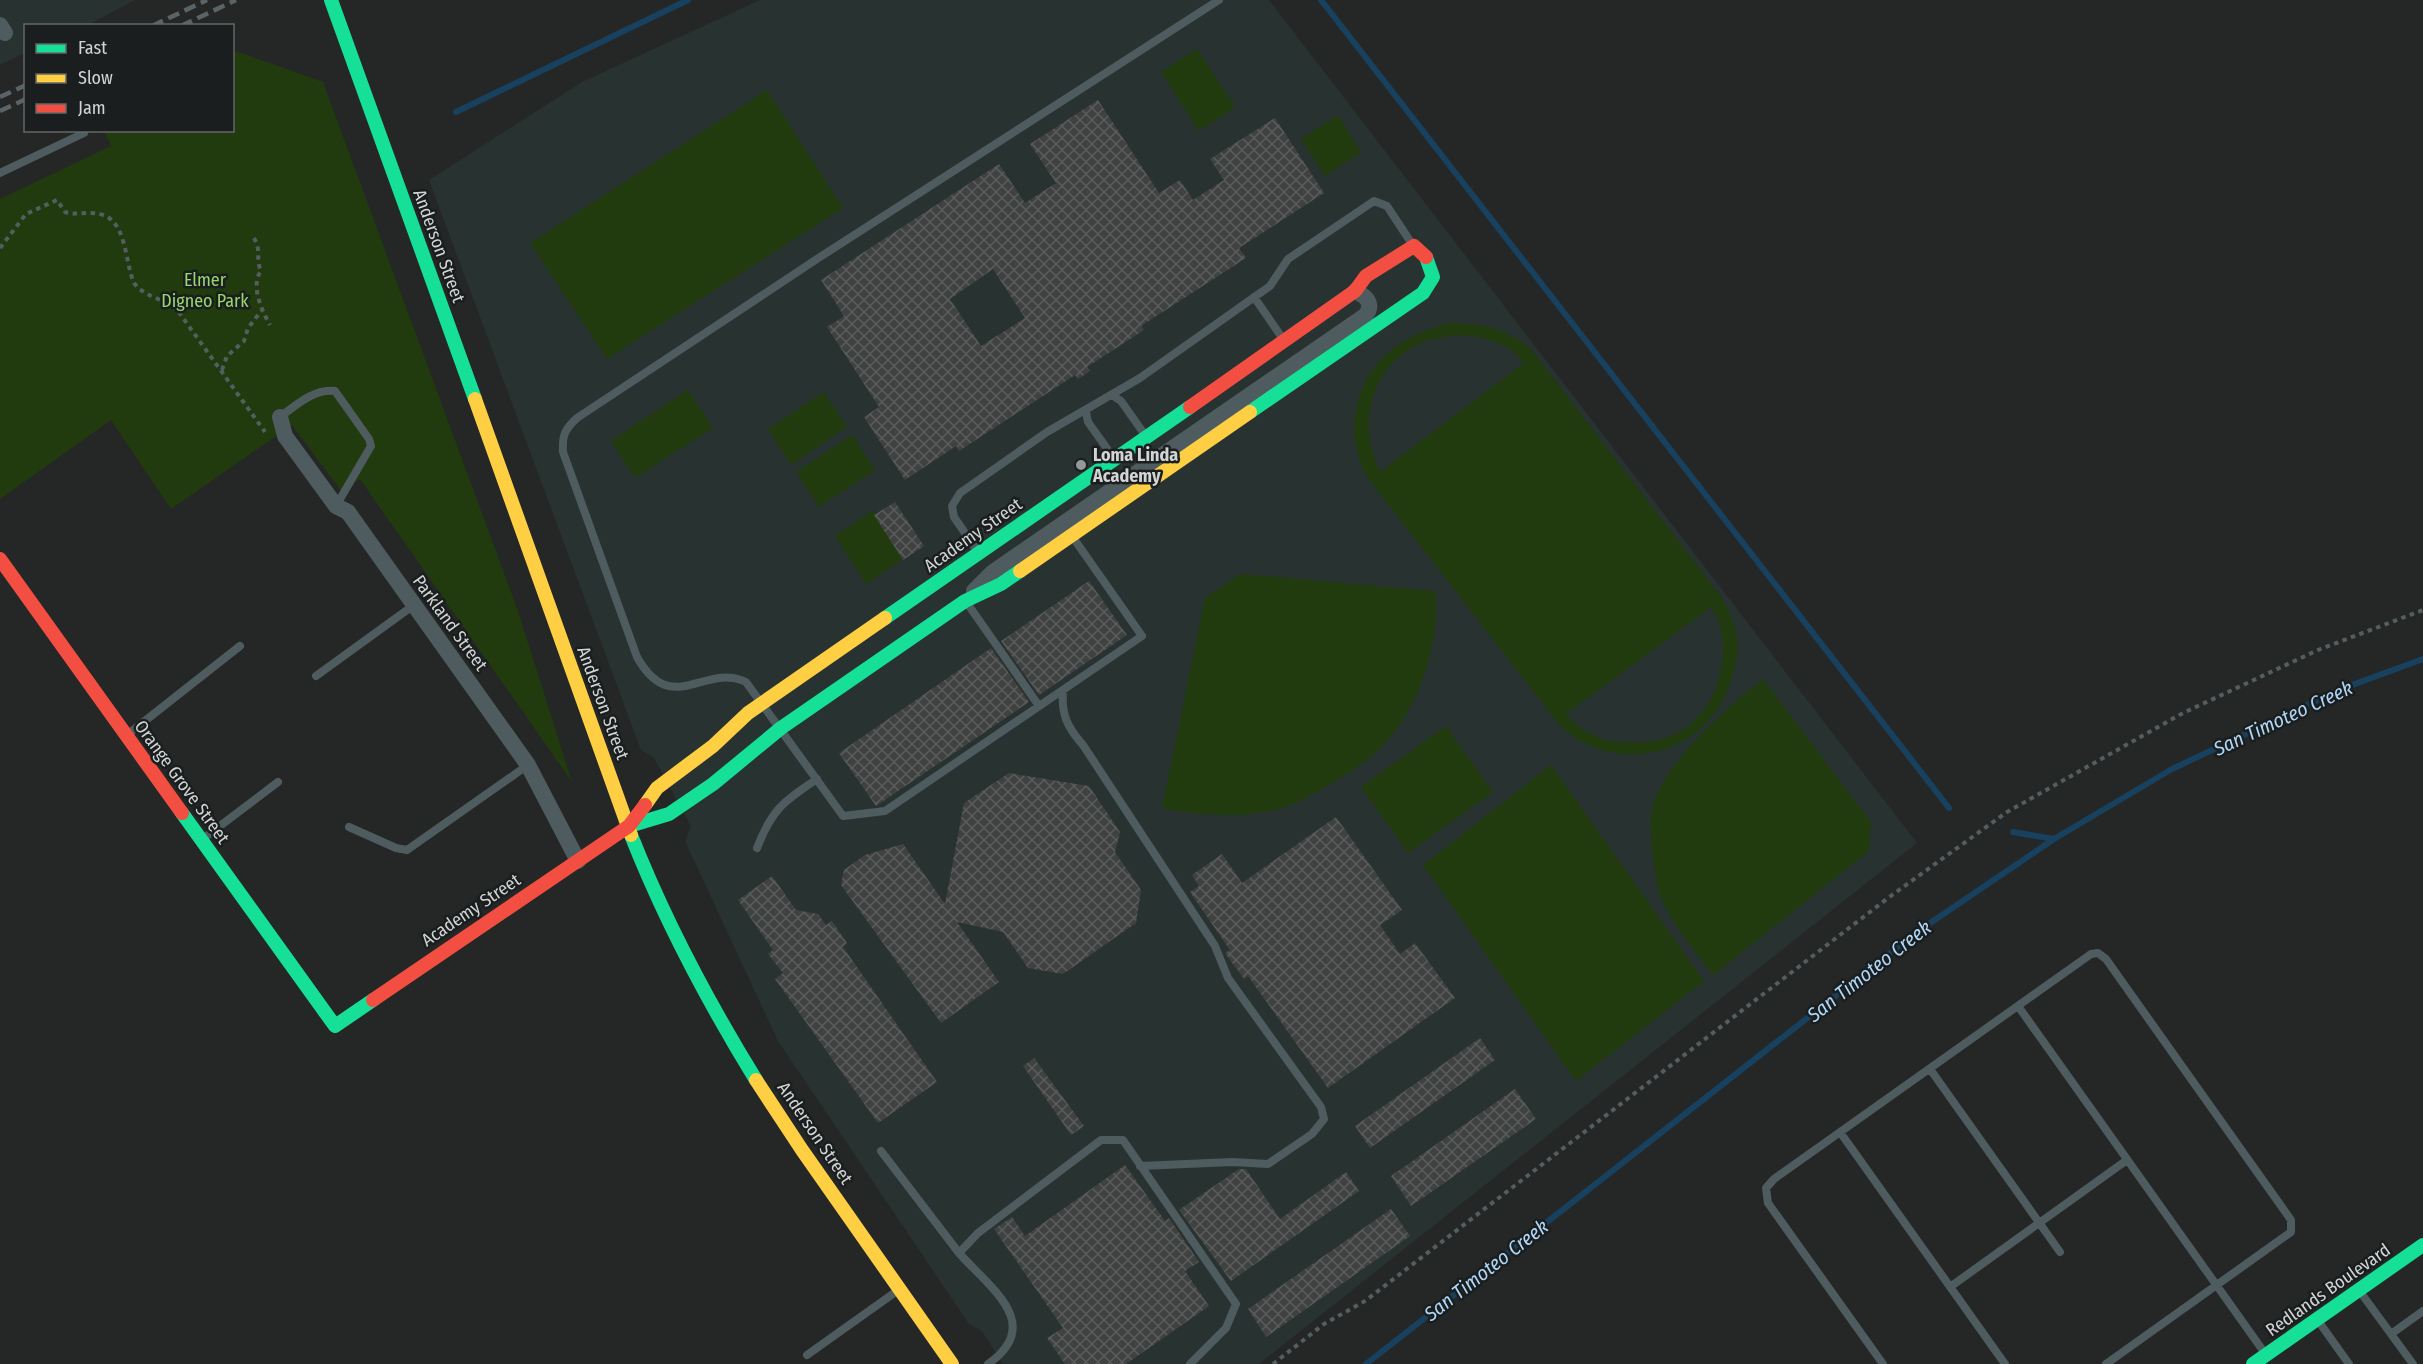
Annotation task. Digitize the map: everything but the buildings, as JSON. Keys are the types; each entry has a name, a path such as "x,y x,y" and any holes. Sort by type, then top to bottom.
{"street":[{"name":"Anderson Street","path":"331,0 629,826 671,926 718,1015 782,1119 952,1364"},
{"name":"Academy Street","path":"335,1026 629,826 669,814 713,784 781,728 965,601 1001,584 1072,536 1423,293 1433,277 1427,258 1414,246 1366,276 1355,291 1284,342 748,713 713,746 657,788 629,826"},
{"name":"Academy Street","path":"965,601 993,572 1366,315 1370,309 1369,302 1355,291"},
{"name":"Parkland Street","path":"280,417 285,436 336,506 348,512 528,765 578,861"},
{"name":"Orange Grove Street","path":"0,559 335,1026"},
{"name":"Redlands Boulevard","path":"2253,1364 2423,1245"}],"lane":[{"path":"1072,536 1142,636 885,811 843,816 746,682 727,677 677,688 661,685 646,674 637,657 563,452 562,439 565,429 577,418 820,257 1219,0"},
{"path":"0,173 84,133"},
{"path":"979,554 954,517 952,506 960,493 1047,432 1086,412 1112,395 1254,297 1276,279 1288,259 1374,201 1387,206 1414,246"},
{"path":"1254,297 1284,342"},
{"path":"280,417 299,402 325,389 335,391 369,439 370,446 336,506"},
{"path":"1112,395 1121,401 1147,438"},
{"path":"1086,412 1088,422 1115,460"},
{"path":"965,601 1039,706"},
{"path":"316,676 414,605"},
{"path":"126,735 240,646"},
{"path":"1063,690 1061,709 1067,727 1083,745 1215,945 1228,978 1321,1107 1324,1119 1312,1134 1268,1164 1232,1162 1140,1166"},
{"path":"349,827 396,848 407,850 528,765"},
{"path":"757,848 767,820 786,800 817,779"},
{"path":"201,840 221,822 278,782"},
{"path":"1883,1364 1768,1203 1766,1188 1774,1179 2091,954 2098,953 2106,959 2291,1220 2291,1232 2106,1364"},
{"path":"2018,1006 2266,1355"},
{"path":"1929,1069 2060,1252"},
{"path":"1840,1132 2005,1364"},
{"path":"959,1253 978,1233 1101,1140 1123,1140 1236,1304 1226,1328 1190,1364"},
{"path":"881,1151 959,1253 1006,1305 1015,1323 1010,1344 988,1364"},
{"path":"1950,1287 2127,1160"},
{"path":"807,1355 900,1289"},
{"path":"2359,1290 2413,1364"},
{"path":"2391,1334 2423,1311"},
{"path":"2317,1319 2349,1364"}],"path":[{"path":"0,248 26,214 57,200 65,212 103,214 113,221 118,229 130,275 139,289 170,303 178,311 270,440"},
{"path":"254,238 260,248 258,264 261,271 256,280 262,310 270,325"},
{"path":"222,370 228,356 244,341 248,328 262,310"},
{"path":"1273,1364 1324,1324 1365,1301 1888,898 2007,812 2183,713 2318,650 2423,610"}],"shaded area":[{"path":"0,0 135,0 90,24 24,24 24,53 0,65"},
{"name":"Loma Linda Academy","path":"760,0 1269,0 1917,843 1259,1364 1003,1364 982,1331 969,1324 778,1041 685,841 691,826 654,758 641,750 429,180 582,82"}],"green space":[{"path":"1197,49 1235,107 1199,131 1161,72"},
{"name":"Elmer Digneo Park","path":"234,52 323,82 518,611 572,782 360,479 341,491 292,425 171,509 111,420 0,499 0,199 111,146 104,132 234,132"},
{"path":"767,90 843,208 607,359 530,243"},
{"path":"1338,115 1361,152 1325,176 1301,139"},
{"path":"1451,323 1473,324 1503,332 1530,348 1722,598 1737,637 1737,655 1733,674 1717,710 1700,729 1679,743 1656,752 1631,754 1606,751 1582,742 1560,726 1364,473 1354,432 1356,410 1362,390 1370,373 1382,359 1412,337","holes":["1455,335 1493,341 1510,349 1524,363 1380,472 1369,433 1374,395 1381,378 1408,350 1427,341","1711,607 1722,635 1723,654 1720,675 1705,709 1693,722 1662,739 1622,742 1606,740 1591,734 1566,714"]},
{"path":"688,390 713,428 635,478 611,441"},
{"path":"824,392 847,427 791,465 768,429"},
{"path":"852,435 875,470 819,507 796,472"},
{"path":"874,510 906,557 866,584 835,536"},
{"path":"1241,574 1435,591 1434,635 1423,679 1403,720 1375,753 1351,772 1301,800 1275,810 1232,815 1190,813 1162,808 1205,598"},
{"path":"1763,679 1871,822 1869,851 1713,975 1677,927 1660,895 1651,843 1652,809 1658,792 1682,755 1732,705"},
{"path":"1446,726 1493,792 1408,853 1361,787"},
{"path":"1551,765 1704,981 1576,1081 1423,865"}],"waterway":[{"path":"456,112 688,0"},
{"path":"1321,0 1949,808"},
{"name":"San Timoteo Creek","path":"1366,1364 1917,932 2054,839 2172,769 2341,689 2423,659"},
{"path":"2013,832 2054,839"}],"railway":[{"path":"156,24 207,0"},
{"path":"185,24 236,0"},
{"path":"0,97 24,86"},
{"path":"0,111 24,100"}],"traffic: fast":[{"path":"331,0 475,399"},
{"path":"1250,412 1423,293 1433,277 1426,257"},
{"path":"885,618 1190,407"},
{"path":"629,826 669,814 713,784 781,728 965,601 1001,584 1020,571"},
{"path":"182,813 335,1026 373,1000"},
{"path":"631,835 658,899 688,960 756,1080"},
{"path":"2253,1364 2423,1245"}],"traffic: slow":[{"path":"475,399 631,835"},
{"path":"1020,571 1250,412"},
{"path":"645,805 657,788 713,746 748,713 885,618"},
{"path":"756,1080 802,1150 952,1364"}],"traffic: jam":[{"path":"1190,407 1355,291 1366,276 1414,246 1426,257"},
{"path":"0,559 182,813"},
{"path":"373,1000 629,826 645,805"}],"place":[{"name":"Loma Linda Academy","path":"1081,465"}]}
